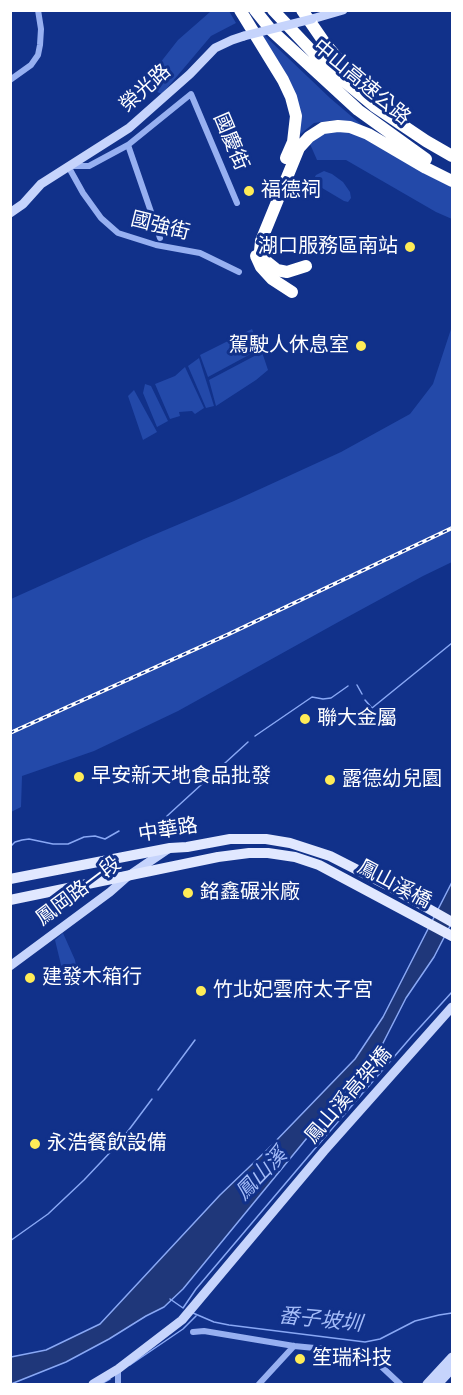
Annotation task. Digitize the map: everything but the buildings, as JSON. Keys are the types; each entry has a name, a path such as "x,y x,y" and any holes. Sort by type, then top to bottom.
{"highway":[{"path":"240,10 283,80 296,116 293,142 254,241 255,253 261,267 272,279 292,292"},
{"name":"中山高速公路","path":"255,10 271,30 358,110 418,155 453,173"},
{"name":"中山高速公路","path":"273,10 326,66 374,105 426,141 453,156"},
{"path":"307,15 324,42 340,61 426,141"},
{"path":"306,266 287,272 277,270 267,262 260,251 261,241 299,148 309,136 323,128 350,127 368,134 453,181"}],"main road":[{"name":"中華路","path":"10,879 170,848 230,839 266,839 290,843 330,856"},
{"name":"中華路","path":"10,900 218,857 249,853 295,857 319,865"},
{"name":"鳳山溪橋","path":"330,856 453,922"},
{"name":"鳳山溪橋","path":"319,865 453,936"}],"street":[{"path":"10,80 31,65 38,55 41,29 38,10"},
{"path":"307,15 343,10"},
{"name":"榮光路","path":"10,213 23,204 41,184 129,128 190,74 215,48 232,39 307,15"},
{"name":"榮光路","path":"68,166 89,166 128,145 191,94"},
{"name":"國慶街","path":"191,94 237,203"},
{"path":"128,145 160,238"},
{"name":"國強街","path":"68,166 83,193 101,218 118,233 156,245 200,253 239,272"},
{"name":"鳳岡路一段","path":"10,966 127,877 170,848"},
{"name":"鳳山溪高架橋","path":"93,1384 118,1369 182,1320 324,1151 453,1007"},
{"path":"193,1332 204,1331 294,1346 367,1353 400,1384"},
{"path":"259,1384 294,1346"},
{"path":"427,1384 453,1357"},
{"path":"118,1369 118,1384"},
{"path":"438,1384 453,1369"}],"shaded area":[{"path":"209,11 229,11 236,23 211,36 162,94 142,86 178,40"},
{"path":"264,35 364,127 335,120 314,123 297,137 300,117 260,37"},
{"path":"344,131 359,135 452,182 452,219 346,160 317,160 310,144 324,132"},
{"path":"324,171 343,182 350,192 351,198 348,202 312,182 316,175"},
{"path":"452,326 452,562 178,711 94,751 22,776 21,807 11,812 11,599 341,452 410,414 433,384"},
{"path":"252,329 260,349 208,377 200,355"},
{"path":"262,352 268,370 216,406 209,380"},
{"path":"199,358 214,406 206,408 188,366"},
{"path":"185,367 204,408 195,414 192,411 179,412 180,416 170,419 155,384 175,376"},
{"path":"145,384 151,386 168,421 157,427 143,393"},
{"path":"134,390 157,432 143,440 128,396"},
{"path":"63,933 76,966 62,969 55,940"}],"water":[{"name":"鳳山溪","path":"452,882 452,922 434,957 406,998 380,1049 183,1289 164,1307 109,1339 66,1362 11,1384 11,1357 46,1350 100,1324 220,1195 355,1059 383,1017"}],"waterway":[{"path":"365,700 372,708 452,643"},
{"path":"357,685 362,694"},
{"path":"255,736 312,697 331,698 348,686"},
{"path":"167,816 248,742"},
{"path":"10,847 15,842 29,839 53,844 68,844 84,837 95,836 105,839 119,831"},
{"path":"183,1308 196,1289 318,1145 452,992"},
{"path":"158,1090 195,1040"},
{"path":"10,1241 48,1214 84,1180 119,1143 152,1099"},
{"path":"170,1299 183,1308"},
{"name":"番子坡圳","path":"193,1313 214,1322 229,1325 365,1342 380,1339 415,1321 452,1313"},
{"path":"130,1365 183,1329 196,1316"},
{"path":"101,1384 110,1379"}],"railway":[{"path":"10,733 229,634 452,528"}],"place":[{"name":"福德祠","path":"249,191"},
{"name":"湖口服務區南站","path":"410,247"},
{"name":"駕駛人休息室","path":"361,346"},
{"name":"聯大金屬","path":"305,719"},
{"name":"早安新天地食品批發","path":"79,777"},
{"name":"露德幼兒園","path":"330,780"},
{"name":"銘鑫碾米廠","path":"188,893"},
{"name":"建發木箱行","path":"30,978"},
{"name":"竹北妃雲府太子宮","path":"201,991"},
{"name":"永浩餐飲設備","path":"35,1144"},
{"name":"笙瑞科技","path":"300,1359"}]}
